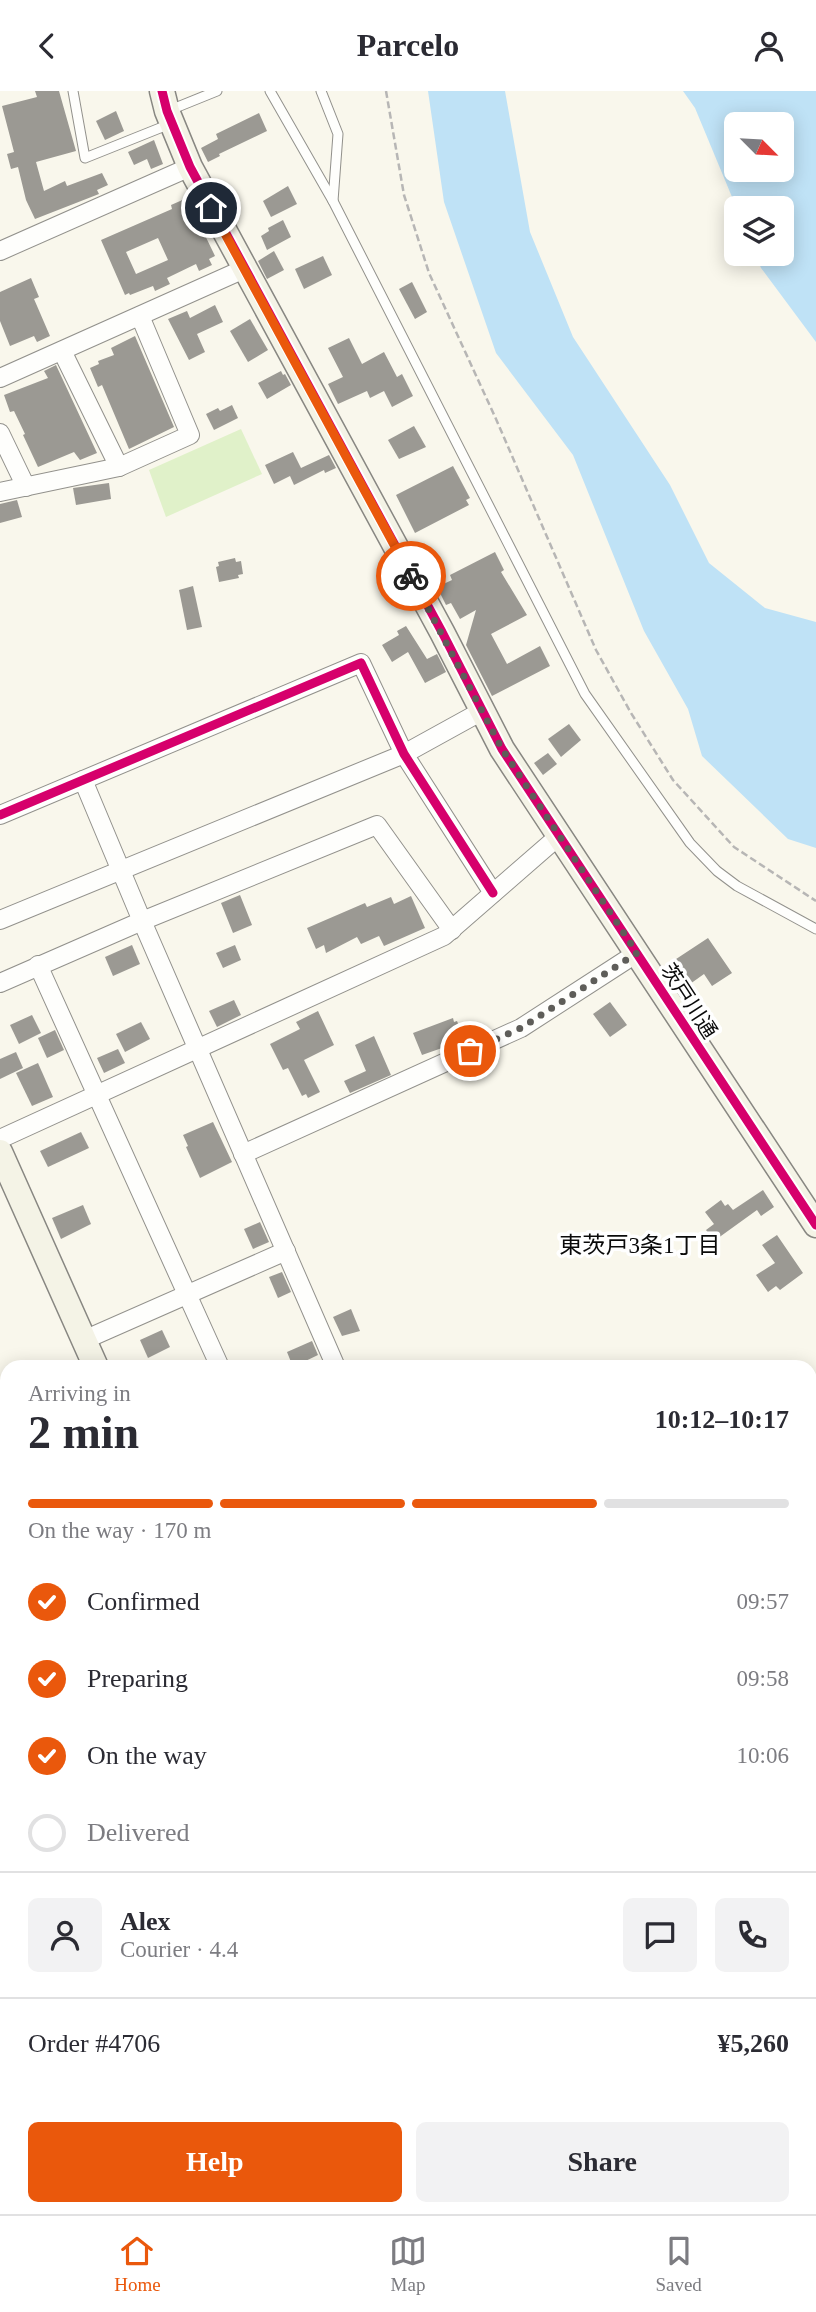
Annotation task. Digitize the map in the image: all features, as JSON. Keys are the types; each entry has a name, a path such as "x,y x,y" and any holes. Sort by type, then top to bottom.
{"street":[{"name":"茨戸川通","path":"167,109 190,167 442,632 502,749 816,1225"},
{"path":"0,251 190,167"},
{"path":"0,378 244,269"},
{"path":"0,492 119,467 190,435 140,316"},
{"path":"62,351 119,467"},
{"path":"0,433 26,487"},
{"path":"0,815 361,663 404,754 493,893"},
{"path":"0,920 404,754 482,711"},
{"path":"83,780 333,1360"},
{"path":"0,983 142,921 376,825 452,930"},
{"path":"0,1139 444,936 560,835"},
{"path":"243,1154 521,1028 637,953"},
{"path":"38,965 217,1360"},
{"path":"0,1152 93,1360"},
{"path":"84,1340 286,1251"}],"lane":[{"path":"73,91 85,158 167,109 217,91"},
{"path":"271,91 333,201 585,694 690,843 717,871 737,886 816,929"},
{"path":"321,91 338,134 333,201"}],"path":[{"path":"386,91 404,195 429,273 496,419 596,650 673,780 734,847 816,901"}],"green space":[{"path":"241,429 262,474 166,517 149,470"}],"water":[{"path":"428,91 505,91 530,232 573,337 670,485 709,563 765,608 816,622 816,848 788,839 702,756 688,709 644,631 573,455 496,353 444,202"},
{"path":"683,91 816,91 816,342 760,266 794,266 794,196 732,196 726,182 794,182 794,112 724,112 724,178 695,108"}],"building":[{"path":"35,91 59,91 76,151 36,162 44,191 65,181 67,186 102,173 108,185 97,190 99,194 35,219 26,200 18,167 11,169 7,154 14,152 2,106 37,97"},
{"path":"116,111 124,131 105,140 96,121"},
{"path":"259,113 267,131 208,162 201,148 218,139 216,134"},
{"path":"154,140 163,164 151,169 147,159 134,165 128,152"},
{"path":"288,186 297,204 271,217 263,201"},
{"path":"187,198 215,256 209,259 212,265 199,271 196,264 167,278 170,284 155,291 153,286 125,295 101,240 172,209 171,205","holes":["158,238 168,260 136,274 126,252"]},
{"path":"283,220 291,237 267,250 261,236 269,231 268,228"},
{"path":"274,251 284,270 267,279 258,261"},
{"path":"323,256 332,275 304,289 295,269"},
{"path":"31,278 39,297 34,299 50,336 37,342 34,336 10,346 0,321 0,292"},
{"path":"412,282 427,312 415,319 399,289"},
{"path":"215,305 223,322 197,334 205,352 189,360 168,319 187,311 190,318"},
{"path":"250,319 268,350 248,362 230,331"},
{"path":"135,336 174,427 129,449 102,385 98,387 90,368 99,364 98,361 114,355 111,348"},
{"path":"349,338 362,364 384,352 397,377 402,374 413,396 392,407 384,391 370,398 367,391 338,404 328,384 343,377 328,348"},
{"path":"56,365 97,453 80,460 74,452 38,467 23,435 25,434 14,411 10,412 4,395 48,378 44,371"},
{"path":"281,371 291,385 267,399 258,383"},
{"path":"232,405 238,418 214,430 206,414"},
{"path":"414,426 426,447 399,459 388,440"},
{"path":"293,452 301,468 329,455 336,468 325,473 324,470 294,485 290,476 274,484 265,465"},
{"path":"453,466 470,498 466,500 469,505 415,533 396,495"},
{"path":"109,483 111,499 76,505 73,488"},
{"path":"17,500 22,517 0,523 0,504"},
{"path":"495,552 504,570 501,572 527,615 491,634 507,664 540,646 550,666 492,696 466,645 476,610 460,619 451,603 446,605 437,587 452,580 450,575"},
{"path":"235,558 236,562 241,561 243,574 238,575 239,578 219,582 216,567 219,566 218,562"},
{"path":"193,586 202,627 187,630 179,590"},
{"path":"406,626 427,659 437,654 446,672 425,683 408,652 392,662 382,645 399,635 397,631"},
{"path":"569,724 581,740 561,757 548,739"},
{"path":"548,753 557,764 543,775 534,763"},
{"path":"240,895 252,925 233,933 221,903"},
{"path":"411,896 425,928 384,946 379,936 361,944 357,937 326,953 324,945 316,949 307,928 365,903 367,907 391,897 394,904"},
{"path":"708,938 732,973 712,986 704,974 683,989 667,965"},
{"path":"132,945 140,964 113,976 105,957"},
{"path":"235,945 241,960 223,968 216,953"},
{"path":"234,1000 241,1015 217,1027 209,1011"},
{"path":"610,1002 627,1025 610,1037 593,1014"},
{"path":"318,1011 334,1045 304,1060 320,1092 308,1098 306,1094 302,1096 288,1068 283,1070 270,1044 300,1029 296,1022"},
{"path":"32,1015 41,1033 19,1044 10,1025"},
{"path":"453,1018 464,1038 462,1041 422,1055 413,1033"},
{"path":"141,1022 150,1039 125,1052 116,1034"},
{"path":"55,1030 64,1050 47,1058 38,1038"},
{"path":"374,1036 391,1075 350,1093 344,1081 366,1071 355,1045"},
{"path":"118,1049 125,1063 104,1073 97,1058"},
{"path":"16,1052 23,1068 0,1079 0,1059"},
{"path":"38,1063 53,1097 32,1106 16,1073"},
{"path":"213,1122 232,1162 200,1178 183,1135"},
{"path":"81,1132 89,1148 48,1167 40,1151"},
{"path":"763,1190 774,1207 761,1216 757,1210 714,1241 706,1230 714,1224 705,1212 721,1200 733,1210"},
{"path":"83,1205 91,1224 61,1239 52,1218"},
{"path":"260,1222 269,1242 253,1249 244,1229"},
{"path":"777,1235 803,1273 780,1290 776,1286 768,1292 756,1275 775,1263 762,1245"},
{"path":"282,1272 291,1292 278,1298 269,1277"},
{"path":"351,1309 360,1331 342,1336 333,1317"},
{"path":"162,1330 170,1347 148,1358 140,1340"},
{"path":"312,1341 318,1355 308,1360 290,1360 287,1352"}],"cycle path":[{"path":"162,91 167,111 190,167 442,632 502,749 816,1225"},
{"path":"0,815 361,663 404,754 493,893"}],"way so far":[{"path":"411,576 502,749 637,953 521,1028 470,1051"}],"district":[{"name":"東茨戸3条1丁目","path":"640,1245"}],"route":[{"path":"211,208 411,576"}]}
